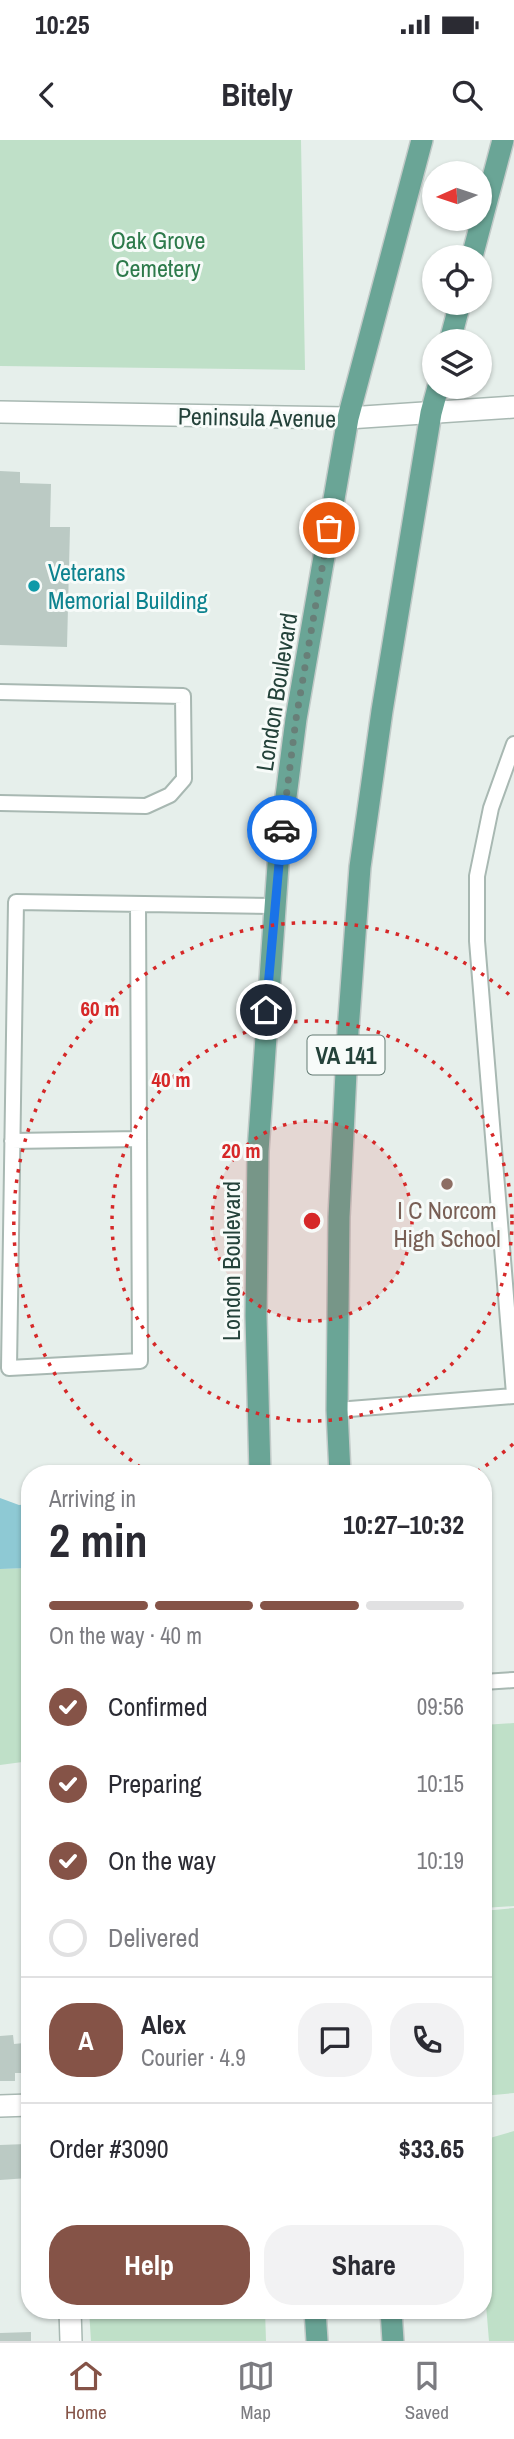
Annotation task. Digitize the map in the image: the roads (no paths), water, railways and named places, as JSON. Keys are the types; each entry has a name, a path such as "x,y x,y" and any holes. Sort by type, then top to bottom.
{"main road":[{"name":"London Boulevard","path":"260,1465 256,1316 258,1151 279,851 296,719 348,418 422,140"},
{"path":"475,245 503,140"},
{"name":"VA 141","path":"340,1465 337,1410 340,1204 348,1031 360,867 382,710 435,399"},
{"path":"316,2319 317,2341"},
{"path":"392,2319 393,2341"}],"street":[{"name":"Peninsula Avenue","path":"0,412 348,418 514,407"},
{"path":"0,2106 21,2105"},
{"path":"70,2319 71,2341"}],"lane":[{"path":"0,692 183,696 184,779 170,795 146,806 0,803"},
{"path":"337,1410 514,1395 477,941 477,876 491,808 514,744"},
{"path":"138,904 140,1361 9,1368 16,902 275,906"},
{"path":"12,1141 139,1139"},
{"path":"492,1681 514,1680"}],"water":[{"path":"0,1498 21,1505 21,1568 0,1569"}],"place":[{"name":"Veterans Memorial Building","path":"34,586"},
{"name":"I C Norcom High School","path":"447,1184"}],"park label":[{"name":"Oak Grove Cemetery","path":"158,254"}]}
